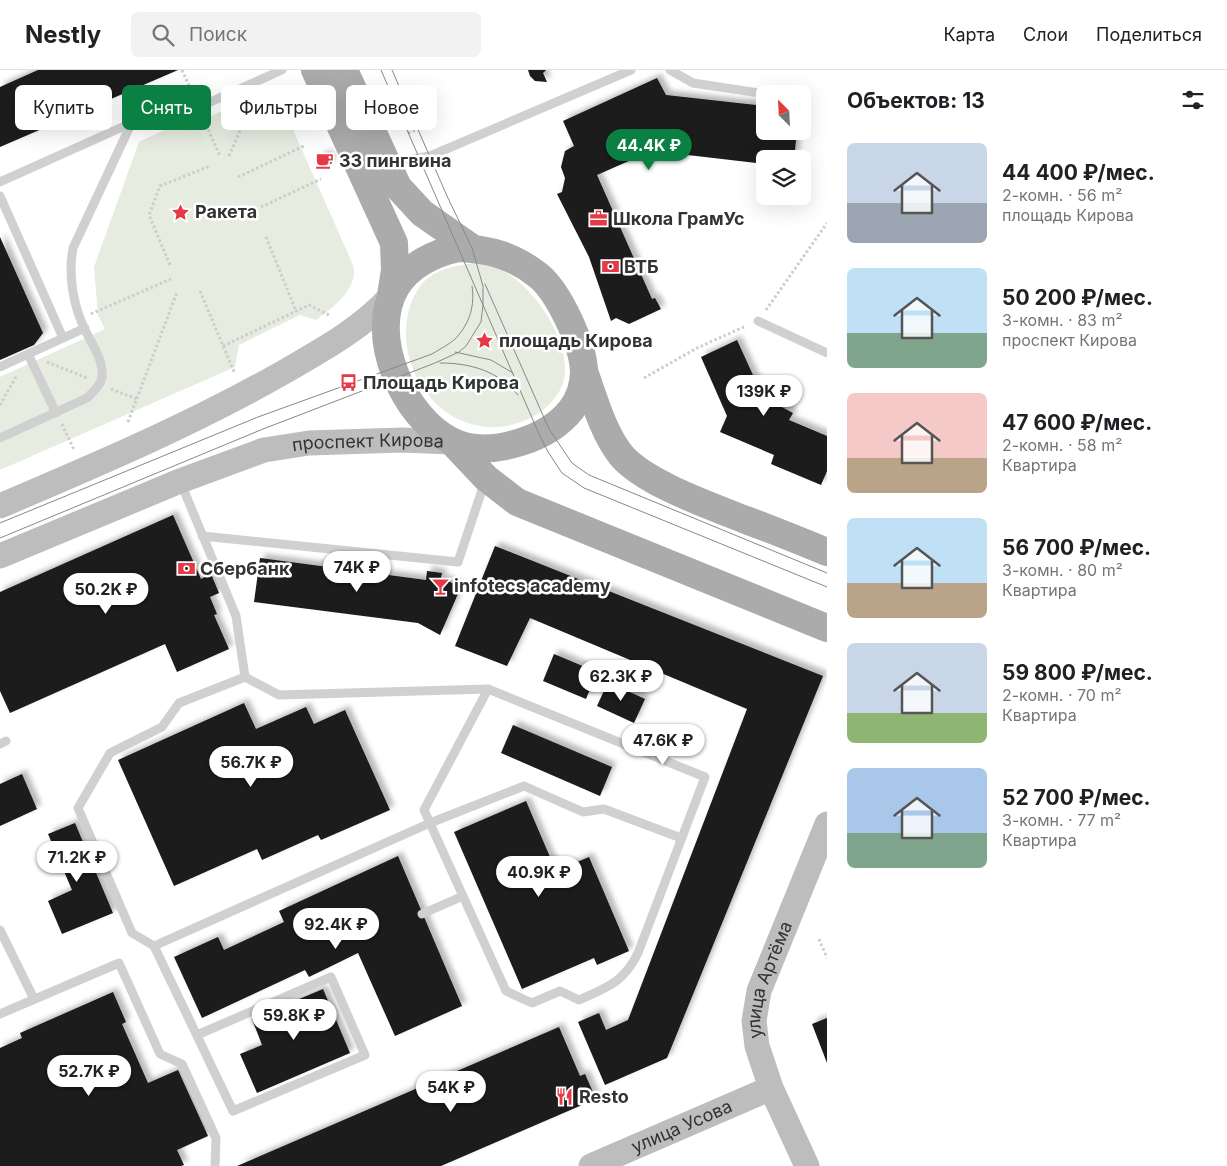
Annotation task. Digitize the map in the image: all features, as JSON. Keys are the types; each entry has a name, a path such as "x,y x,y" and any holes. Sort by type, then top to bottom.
{"main road":[{"path":"315,70 394,243 395,264 392,296 387,314 390,355 393,368 403,390 421,417 432,428 452,442 468,447 497,448 526,440 549,429 562,420 576,404 581,394 584,370"},
{"path":"344,70 398,188 422,213 465,248"},
{"path":"0,506 142,445 242,396 361,324 392,296 402,279 421,262 436,255 465,248 484,249 512,259 527,268 546,284 556,298 570,324 603,422 620,454 631,466 692,499 827,552"},
{"name":"проспект Кирова","path":"0,556 180,481 264,450 309,443 402,440 452,442 486,478 517,502 827,628"},
{"name":"улица Артёма","path":"807,1166 771,1088 757,1046 754,1021 759,991 827,824"},
{"name":"улица Усова","path":"591,1166 771,1088"}],"lane":[{"path":"211,101 282,70"},
{"path":"388,168 405,160 430,156 631,70"},
{"path":"670,70 693,83 756,92"},
{"path":"0,182 122,127"},
{"path":"0,438 87,398 99,384 102,377 101,365 80,318 70,270 73,248 128,130"},
{"path":"0,196 63,338"},
{"path":"758,321 827,353"},
{"path":"0,367 84,328"},
{"path":"28,354 56,413"},
{"path":"202,536 458,562 486,478"},
{"path":"180,481 236,616 245,677"},
{"path":"197,1035 331,976 365,1055 233,1111 154,946 132,933 78,808 110,753 162,727 179,703 245,677 279,695 488,689 704,777 631,968 614,984 579,1000 560,991 532,1003 506,991 424,810 488,689"},
{"path":"154,946 430,823 524,786 583,812 604,809 681,838"},
{"path":"422,914 463,896"},
{"path":"0,930 34,999"},
{"path":"0,1014 119,963 160,1054 182,1064 216,1138 215,1166"}],"path":[{"path":"182,70 220,156"},
{"path":"229,156 264,78"},
{"path":"408,133 415,130"},
{"path":"238,177 306,145"},
{"path":"170,264 149,215 160,186 210,166"},
{"path":"261,207 321,179"},
{"path":"644,378 697,348 758,321 827,224"},
{"path":"266,237 296,311"},
{"path":"80,318 171,279"},
{"path":"200,291 235,374"},
{"path":"128,422 177,292"},
{"path":"223,346 309,305 331,316"},
{"path":"0,405 28,354 136,399"},
{"path":"56,413 84,470"},
{"path":"818,939 827,958"}],"shaded area":[{"path":"221,111 221,130 293,130 354,269 354,277 347,292 335,305 316,320 300,315 239,345 235,367 0,470 0,377 105,329 98,315 94,267 139,142 164,130 211,130 211,116"},
{"path":"475,263 494,266 507,273 532,295 552,324 564,356 564,378 556,397 546,408 534,416 507,426 481,426 457,418 436,404 420,384 410,360 406,334 410,306 420,287 428,278 444,269"}],"building":[{"path":"38,70 178,70 143,85 122,85 122,94 112,99 112,85 15,85 15,130 39,130 0,147 0,87"},
{"path":"528,70 546,70 543,73 547,82 535,81 530,76"},
{"path":"657,78 666,95 756,105 756,140 796,140 795,150 756,150 756,163 679,154 681,138 597,175 652,299 655,298 661,309 629,324 616,318 611,321 589,257 557,194 562,192 565,178 561,167 565,151 574,146 563,121"},
{"name":"33 пингвина","path":"328,154 332,163 323,167 318,158"},
{"path":"0,237 43,333 34,345 0,360"},
{"path":"737,340 763,397 793,413 789,420 827,436 827,471 821,485 771,464 774,455 720,432 727,416 701,357"},
{"path":"173,515 201,579 211,574 219,593 210,597 217,614 214,615 229,649 177,672 165,644 10,713 0,691 0,592"},
{"path":"495,546 823,676 667,1058 605,1085 578,1022 599,1013 606,1030 628,1020 747,709 530,618 507,666 455,646"},
{"path":"260,558 426,580 427,571 442,573 441,578 461,587 440,635 418,623 254,602"},
{"path":"554,654 597,672 586,699 543,681"},
{"path":"608,682 645,699 634,723 597,706"},
{"path":"244,703 256,729 306,707 314,724 345,710 390,810 321,840 318,835 262,860 257,849 174,886 118,760"},
{"path":"513,725 612,767 600,796 501,753"},
{"path":"22,774 37,809 0,826 0,784"},
{"path":"526,801 556,871 589,857 629,951 597,965 594,958 522,989 454,832"},
{"path":"75,823 113,913 62,934 48,901 72,890 48,834"},
{"path":"398,856 462,1006 395,1036 358,953 309,977 305,970 202,1018 174,957 218,937 224,950 284,922 279,911"},
{"path":"323,989 350,1053 257,1093 240,1054 262,1045 252,1019"},
{"path":"113,992 126,1022 122,1024 148,1083 178,1070 208,1136 177,1150 184,1165 181,1166 0,1166 0,1048 22,1038 20,1033"},
{"path":"827,1018 827,1063 812,1024"},
{"path":"559,1027 580,1076 585,1074 596,1099 441,1166 237,1166"}],"tram line":[{"path":"381,70 539,434 562,473 584,488 827,587"},
{"path":"0,538 263,429 435,363 459,352 466,346 481,322 483,286 472,248 392,70"},
{"path":"485,284 549,429 572,463 589,475 827,573"},
{"path":"0,523 258,417 432,354 454,340 465,326 472,307 472,286"},
{"path":"455,352 491,360 513,373"},
{"path":"440,363 473,367 493,374 518,395"}],"place":[{"name":"33 пингвина","path":"325,161"},
{"name":"Ракета","path":"181,212"},
{"name":"Школа ГрамУс","path":"599,219"},
{"name":"ВТБ","path":"610,267"},
{"name":"площадь Кирова","path":"485,341"},
{"name":"Площадь Кирова","path":"349,383"},
{"name":"Сбербанк","path":"186,569"},
{"name":"infotecs academy","path":"440,586"},
{"name":"Resto","path":"565,1097"}]}
